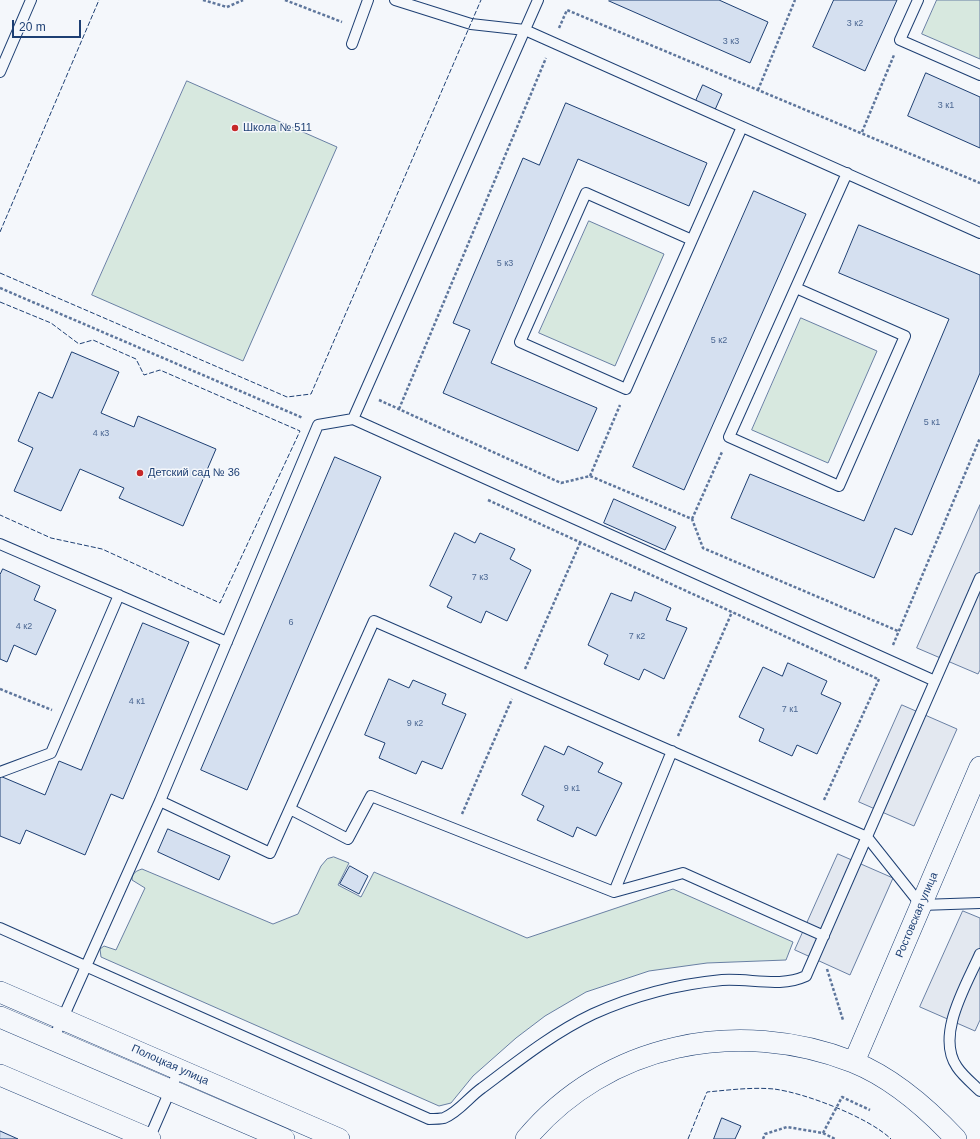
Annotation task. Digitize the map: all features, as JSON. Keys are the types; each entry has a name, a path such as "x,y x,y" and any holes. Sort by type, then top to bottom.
{"street":[{"name":"Ростовская улица","path":"854,1062 980,767"},
{"name":"Полоцкая улица","path":"0,992 339,1139"},
{"name":"Полоцкая улица","path":"0,1017 284,1139"},
{"path":"526,1139 542,1120 586,1085 635,1059 689,1044 745,1039 800,1045 854,1062 892,1083 932,1113 956,1139"},
{"path":"0,1075 149,1139"}],"lane":[{"path":"0,72 31,0"},
{"path":"352,44 368,0"},
{"path":"395,0 471,24 525,30 980,233"},
{"path":"353,419 538,0"},
{"path":"918,0 900,40 980,75"},
{"path":"692,240 586,193 520,342 626,389 692,240 742,127"},
{"path":"796,288 905,336 839,486 729,437 847,174"},
{"path":"53,1040 160,801 318,425 353,419 935,681"},
{"path":"0,544 227,642"},
{"path":"0,928 429,1119 444,1118 456,1111 480,1089 559,1031 595,1014 641,997 683,985 724,980 795,982 806,976 980,578"},
{"path":"0,772 51,753 119,595"},
{"path":"160,801 270,853 374,621 867,837 921,905 980,903"},
{"path":"614,892 672,751"},
{"path":"290,809 348,839 371,796 614,892 683,873 822,940"},
{"path":"980,954 955,1012 949,1034 949,1052 957,1067 980,1092"},
{"path":"149,1139 180,1070"}],"path":[{"path":"203,0 227,8 243,0"},
{"path":"285,0 357,28"},
{"path":"758,90 795,0"},
{"path":"399,409 567,10 862,132 980,183"},
{"path":"862,132 900,40"},
{"path":"0,288 318,425"},
{"path":"590,476 626,389"},
{"path":"364,393 561,483 590,476 692,519"},
{"path":"729,437 692,519 703,548 898,631"},
{"path":"817,815 887,659 980,438"},
{"path":"481,497 878,679"},
{"path":"672,751 732,612"},
{"path":"0,689 67,716"},
{"path":"822,940 843,1020"},
{"path":"823,1133 842,1097 870,1110"},
{"path":"763,1139 765,1134 787,1127 823,1133 835,1139"}],"shaded area":[{"path":"937,0 980,0 980,59 922,34"},
{"path":"187,81 337,147 243,361 92,295"},
{"path":"589,221 664,254 615,366 539,333"},
{"path":"801,318 877,351 828,463 752,430"},
{"path":"980,505 980,670 978,674 917,648"},
{"path":"902,705 957,729 914,826 859,802"},
{"path":"838,854 893,878 850,975 795,950"},
{"path":"334,857 349,863 338,885 361,897 374,872 527,938 673,889 793,942 786,960 707,963 649,971 586,992 545,1016 516,1038 473,1076 451,1103 439,1106 101,957 100,949 104,946 116,950 145,888 132,880 134,874 142,869 273,924 298,914 321,866 327,859"},
{"path":"963,911 980,918 980,1020 975,1031 920,1007"}],"building":[{"path":"719,0 768,22 750,63 609,1"},
{"path":"834,0 897,0 865,71 813,47"},
{"path":"926,73 980,97 980,148 908,116"},
{"path":"703,85 722,94 714,112 695,103"},
{"path":"566,103 707,163 689,206 578,159 491,363 597,408 578,451 443,393 470,330 453,323 523,158 539,165"},
{"path":"754,191 806,214 684,490 633,467"},
{"path":"859,225 980,275 980,373 912,535 895,528 874,578 731,518 750,474 864,521 949,319 839,273"},
{"path":"72,352 119,372 101,413 134,427 138,416 216,449 183,526 119,498 124,488 80,469 61,511 14,491 33,448 18,441 39,392 52,398"},
{"path":"335,457 381,477 247,790 201,770"},
{"path":"614,499 676,527 665,550 604,523"},
{"path":"455,533 475,543 480,533 515,549 510,559 531,570 507,621 486,611 481,623 447,607 452,597 430,586"},
{"path":"3,569 40,586 34,600 56,610 36,655 14,645 7,662 0,659 0,575"},
{"path":"635,592 671,608 666,620 687,628 664,679 644,669 639,680 604,664 608,655 588,645 611,593 631,601"},
{"path":"143,623 189,642 123,799 111,794 85,855 26,830 20,844 0,836 0,776 45,795 59,761 81,770"},
{"path":"788,663 827,681 821,694 841,703 817,754 797,745 792,756 759,741 764,729 739,717 763,667 782,676"},
{"path":"389,679 409,688 413,680 446,694 442,704 466,714 442,769 422,761 416,774 379,758 385,743 365,735"},
{"path":"545,746 564,755 568,746 603,763 598,772 622,783 596,836 577,827 573,837 537,820 544,806 522,795"},
{"path":"168,829 230,856 219,880 158,852"},
{"path":"350,866 368,876 359,894 340,884"},
{"path":"722,1118 741,1126 735,1139 714,1139"},
{"path":"0,1131 18,1139 0,1139"}],"fence":[{"path":"0,232 99,0"},
{"path":"0,273 287,397 311,394 481,0"},
{"path":"0,302 51,323 79,344 93,340 136,359 144,375 160,370 300,431 220,603 102,549 51,538 0,515"},
{"path":"688,1139 707,1092 757,1088 787,1091 836,1107 867,1122 891,1139"}],"place":[{"name":"Школа № 511","path":"235,128"},
{"name":"Детский сад № 36","path":"140,473"}]}
